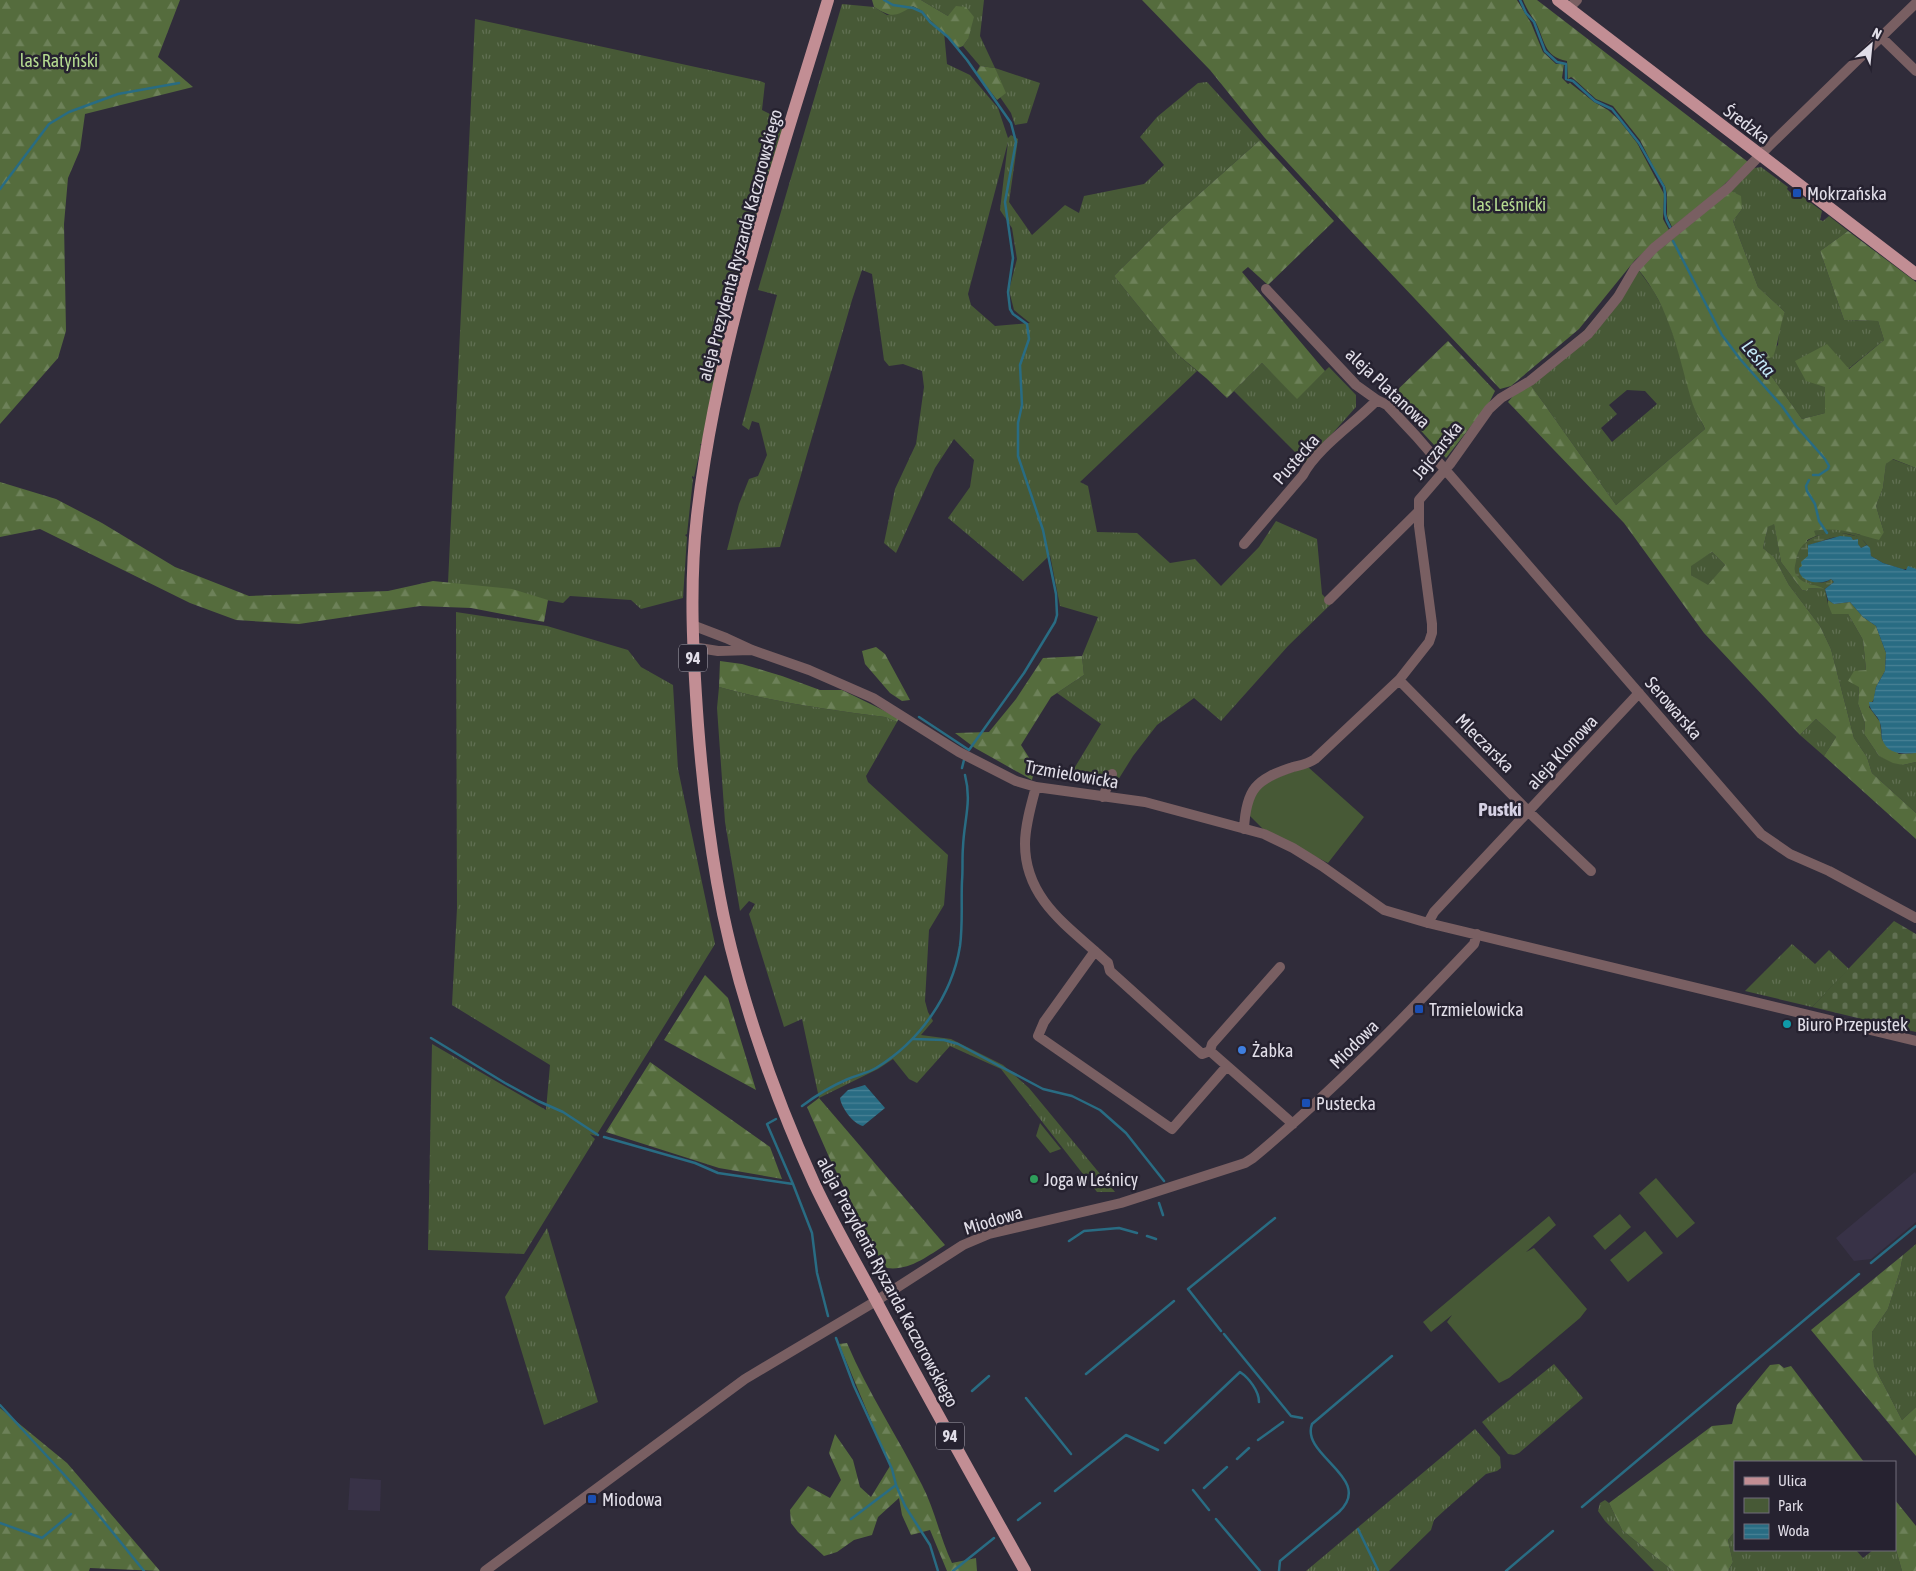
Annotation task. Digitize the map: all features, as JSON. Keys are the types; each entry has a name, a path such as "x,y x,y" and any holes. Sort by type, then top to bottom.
{"main road":[{"name":"aleja Prezydenta Ryszarda Kaczorowskiego","path":"828,0 727,346 702,476 696,522 692,625 705,801 717,884 731,945 756,1033 807,1166 842,1240 1024,1571"},
{"name":"Średzka","path":"1558,0 1573,4 1760,156 1916,274"}],"street":[{"path":"1760,156 1881,37 1911,4"},
{"path":"1881,37 1916,71"},
{"name":"Jajczarska","path":"1244,829 1248,798 1256,786 1274,774 1307,764 1315,759 1399,680 1429,642 1432,624 1418,512 1419,500 1422,494 1446,469 1489,409 1501,398 1530,381 1588,334 1618,297 1635,268 1654,248 1728,188 1760,156"},
{"name":"aleja Platanowa","path":"1266,289 1356,385 1387,405 1446,469"},
{"name":"Pustecka","path":"1244,544 1304,475 1307,468 1377,400"},
{"name":"Serowarska","path":"1446,469 1761,834 1790,854 1829,871 1916,918"},
{"path":"1329,600 1418,512"},
{"name":"Trzmielowicka","path":"692,625 752,650 817,673 873,698 959,752 1016,781 1036,787 1152,804 1264,834 1322,866 1384,910 1916,1041"},
{"name":"Trzmielowicka","path":"693,647 718,651 752,650"},
{"name":"Mleczarska","path":"1399,680 1529,811 1592,871"},
{"name":"aleja Klonowa","path":"1428,922 1434,912 1640,693"},
{"path":"1103,797 1112,774"},
{"path":"1036,787 1025,843 1026,859 1036,891 1050,910 1108,963 1110,971 1202,1054 1210,1052"},
{"name":"Miodowa","path":"485,1571 745,1379 876,1302 963,1245 989,1234 1121,1203 1245,1163 1293,1124 1340,1081 1474,944 1477,934"},
{"path":"1095,950 1044,1022 1038,1036 1172,1129 1227,1066"},
{"path":"1210,1052 1212,1044 1280,967"},
{"path":"1210,1052 1293,1124"}],"shaded area":[{"path":"1915,1172 1916,1222 1871,1259 1854,1261 1836,1238"},
{"path":"350,1478 381,1480 380,1511 348,1510"}],"green space":[{"name":"las Ratyński","path":"0,0 180,0 158,57 193,87 85,114 80,150 68,178 64,224 66,331 58,358 0,424"},
{"path":"872,0 921,0 948,16 956,6 966,7 974,17 968,39 963,46 958,48 922,11 913,6 894,15 874,7"},
{"path":"921,0 984,0 980,36 995,68 980,66 963,46 968,39 948,16"},
{"name":"las Leśnicki","path":"1142,0 1517,0 1531,23 1543,52 1556,64 1564,64 1562,78 1608,110 1619,120 1637,143 1664,194 1663,219 1669,230 1635,260 1579,329 1511,386 1500,389 1264,137 1210,70"},
{"path":"1523,0 1537,0 1748,162 1714,194 1672,227 1667,216 1665,186 1640,140 1613,106 1596,99 1571,77 1568,79 1567,61 1553,56 1549,51"},
{"path":"842,4 874,7 887,15 913,6 922,11 944,32 947,64 970,75 998,108 1008,138 1011,135 1018,139 1009,202 1032,235 1065,205 1079,213 1084,196 1144,184 1164,165 1140,137 1157,117 1198,83 1207,82 1260,140 1170,220 1114,276 1177,354 1197,371 1080,482 1088,486 1097,532 1137,533 1170,563 1195,559 1221,586 1259,547 1276,521 1317,539 1322,594 1331,604 1288,646 1221,721 1194,698 1157,725 1133,756 1118,780 1072,772 1101,724 1057,693 1084,675 1082,656 1098,617 1060,606 1050,555 1023,581 948,518 970,487 974,460 954,439 935,468 896,553 884,543 895,489 916,444 924,387 922,371 903,364 889,366 884,360 872,274 862,270 780,547 727,550 739,504 749,479 758,476 767,455 759,423 752,421 749,430 742,425 777,295 758,290","holes":["1008,142 1000,210 1012,228 1017,259 1009,290 1014,310 1030,323 995,326 971,305 968,294"]},
{"path":"475,19 760,81 765,83 762,110 784,121 785,125 742,271 739,273 741,274 719,357 717,356 719,360 702,444 700,444 694,477 692,476 687,534 685,535 687,537 683,598 641,609 631,600 570,596 563,603 448,583"},
{"path":"980,66 995,68 1006,93 997,100 976,73"},
{"path":"995,68 1040,83 1027,123 1015,125 1011,113 1000,97"},
{"path":"1260,140 1334,221 1268,285 1248,267 1242,272 1325,371 1297,399 1262,363 1227,398 1177,354 1114,276 1170,220"},
{"path":"1761,167 1788,187 1787,189 1792,194 1795,191 1822,211 1820,220 1823,221 1829,216 1848,231 1820,251 1844,320 1878,321 1884,340 1826,387 1825,413 1802,419 1760,360 1778,345 1779,326 1785,312 1758,287 1733,221 1742,209 1731,191 1754,168"},
{"path":"1731,191 1741,196 1742,209 1733,221 1758,287 1785,312 1773,357 1760,360 1802,419 1825,413 1825,387 1806,381 1795,361 1827,344 1849,369 1884,340 1878,321 1844,320 1820,251 1848,231 1916,282 1916,468 1893,459 1886,464 1883,488 1876,506 1884,532 1879,540 1839,530 1814,531 1816,536 1807,540 1809,584 1819,585 1825,589 1809,588 1807,591 1802,590 1781,562 1774,524 1768,527 1763,548 1774,557 1789,585 1820,626 1831,649 1854,738 1867,757 1872,773 1916,813 1916,839 1824,756 1836,737 1816,719 1800,735 1704,633 1624,523 1508,402 1518,390 1530,384 1616,505 1705,429 1693,405 1666,316 1649,284 1637,268","holes":["1712,552 1725,565 1708,585 1691,575 1691,566"]},
{"path":"1637,268 1653,290 1667,316 1683,364 1694,407 1705,429 1616,505 1530,384 1551,370","holes":["1627,390 1645,391 1657,404 1612,442 1601,428 1617,414 1609,405"]},
{"path":"1448,341 1495,391 1489,403 1446,458 1390,397"},
{"path":"1262,363 1297,398 1329,367 1356,395 1356,407 1306,463 1234,391"},
{"path":"1892,459 1916,468 1916,569 1902,569 1883,563 1871,556 1869,547 1864,541 1850,534 1833,533 1816,536 1813,531 1827,528 1860,535 1884,532 1876,506 1883,488 1886,464"},
{"path":"0,482 56,499 102,523 175,567 249,596 388,591 433,581 512,589 548,600 544,622 471,608 420,606 299,624 236,620 190,603 40,529 0,537"},
{"path":"1774,523 1781,562 1802,590 1807,591 1809,588 1825,589 1828,604 1848,614 1863,640 1866,670 1859,687 1858,704 1865,723 1864,734 1879,756 1903,765 1916,762 1916,813 1872,773 1867,757 1854,738 1831,649 1820,626 1789,585 1774,557 1763,548 1768,527"},
{"path":"1837,532 1860,537 1867,545 1861,548 1849,538 1837,537 1809,545 1808,556 1801,562 1802,578 1820,582 1831,579 1834,582 1825,589 1800,579 1795,569 1801,547 1816,536"},
{"path":"1712,552 1725,565 1708,586 1691,575 1691,565"},
{"path":"1828,600 1834,604 1850,602 1863,617 1876,626 1886,653 1885,671 1876,687 1874,699 1869,707 1880,722 1882,740 1899,754 1916,753 1916,762 1903,765 1893,763 1879,756 1864,734 1865,723 1858,704 1859,687 1848,681 1854,671 1866,670 1863,640 1848,614 1832,614"},
{"path":"456,612 547,626 628,650 641,667 673,685 678,769 715,944 596,1136 590,1134 595,1139 524,1254 428,1250 432,1044 546,1110 550,1065 452,1005 457,908"},
{"path":"876,647 885,654 910,700 902,701 890,693 865,664 862,651"},
{"path":"1082,656 1084,675 1051,697 1021,745 1035,767 1032,780 975,748 955,733 989,732 1016,699 1043,658"},
{"path":"720,661 742,664 820,690 842,690 899,718 897,722 885,717 801,705 719,687"},
{"path":"719,687 801,705 885,717 897,722 866,776 868,782 948,855 944,905 929,930 925,1001 933,1021 921,1035 951,1039 1003,1065 1029,1088 1115,1192 1097,1192 1001,1069 950,1046 917,1083 909,1079 893,1059 878,1069 819,1098 802,1019 784,1027 749,914 755,904 749,901 740,911 725,822 717,708"},
{"path":"1816,719 1836,737 1824,756 1800,735"},
{"path":"1308,767 1364,817 1328,863 1265,831 1249,815 1251,803 1256,793 1268,782"},
{"path":"1894,921 1916,934 1916,1032 1812,1007"},
{"path":"1792,944 1815,964 1829,950 1849,969 1812,1007 1745,991"},
{"path":"705,975 728,998 756,1090 664,1040"},
{"path":"650,1062 770,1147 782,1179 719,1168 606,1132"},
{"path":"819,1098 945,1245 918,1262 903,1267 887,1268 881,1261 829,1157 807,1107"},
{"path":"1040,1123 1061,1149 1050,1153 1036,1136"},
{"path":"1656,1178 1695,1223 1677,1238 1639,1193"},
{"path":"1620,1214 1631,1227 1605,1250 1593,1236"},
{"path":"1549,1216 1556,1225 1526,1252 1534,1248 1587,1309 1580,1318 1509,1378 1499,1383 1447,1322 1452,1315 1431,1332 1423,1322"},
{"path":"547,1228 598,1402 544,1425 505,1297"},
{"path":"1645,1231 1663,1253 1628,1282 1610,1260"},
{"path":"1916,1244 1916,1407 1902,1420 1874,1366 1872,1332 1888,1309 1903,1255"},
{"path":"1903,1255 1888,1309 1872,1332 1874,1366 1902,1420 1916,1407 1916,1456 1811,1330"},
{"path":"847,1343 864,1380 922,1485 952,1563 976,1558 977,1571 947,1571 930,1530 911,1535 902,1515 899,1498 878,1517 872,1535 854,1540 837,1552 824,1556 791,1523 790,1510 808,1486 830,1498 841,1480 829,1453 835,1434 853,1460 860,1487 871,1497 890,1466 839,1344"},
{"path":"1554,1364 1583,1398 1519,1453 1514,1455 1508,1454 1482,1422"},
{"path":"1779,1364 1784,1368 1791,1366 1863,1461 1734,1461 1734,1532 1728,1540 1733,1562 1728,1571 1673,1571 1622,1530 1609,1503 1712,1426 1732,1424 1737,1405 1770,1365"},
{"path":"0,1408 67,1463 160,1571 90,1568 89,1571 0,1571"},
{"path":"1475,1429 1500,1457 1501,1468 1486,1474 1434,1520 1431,1530 1389,1571 1306,1571"},
{"path":"1605,1500 1609,1503 1622,1530 1673,1571 1654,1571 1605,1521 1598,1511 1600,1503"},
{"path":"1896,1501 1916,1526 1916,1571 1902,1571 1896,1550"},
{"path":"1734,1532 1734,1551 1857,1551 1863,1558 1872,1551 1896,1550 1902,1571 1728,1571 1733,1562 1728,1540"}],"water":[{"path":"1840,536 1851,537 1853,540 1858,539 1858,544 1861,548 1867,545 1870,548 1871,556 1883,563 1906,570 1908,566 1916,569 1916,753 1901,753 1888,748 1882,739 1879,720 1869,705 1869,702 1873,702 1876,687 1885,671 1886,653 1876,626 1863,617 1850,602 1834,604 1828,600 1825,589 1834,582 1831,579 1816,582 1802,577 1800,573 1801,562 1808,556 1808,545"},
{"path":"865,1085 885,1108 863,1126 859,1125 848,1115 840,1098 848,1090"}],"waterway":[{"path":"884,0 893,5 913,8 922,12 930,22 948,37 967,60 1011,123 1016,142 1005,202 1013,258 1008,292 1010,309 1013,314 1027,324 1029,339 1020,365 1022,405 1018,423 1018,456 1043,530 1056,594 1057,615 1055,622 1024,673 969,750 919,717"},
{"name":"Leśna","path":"1520,0 1526,13 1534,22 1545,51 1557,62 1566,64 1566,79 1573,81 1595,101 1612,109 1639,143 1664,187 1665,216 1670,227"},
{"path":"0,189 49,124 69,112 118,94 179,83"},
{"name":"Leśna","path":"1673,241 1722,335 1825,459 1829,466 1828,469 1819,475 1813,475"},
{"name":"Leśna","path":"1809,480 1806,486 1807,491 1815,504 1819,521 1827,533"},
{"path":"962,768 964,760"},
{"path":"802,1106 829,1088 873,1070 892,1057 906,1045 931,1016 950,982 956,965 961,938 963,851 968,803 965,775"},
{"path":"431,1038 505,1083 563,1112 598,1135"},
{"path":"913,1039 944,1040 958,1044 1043,1089 1072,1096 1100,1110 1126,1133 1164,1181"},
{"path":"776,1119 767,1124 812,1233 817,1273 828,1316"},
{"path":"604,1137 695,1163 718,1173 793,1184"},
{"path":"1159,1203 1163,1215"},
{"path":"1221,1331 1188,1289 1275,1218"},
{"path":"1871,1263 1916,1226"},
{"path":"1069,1241 1084,1231 1119,1228 1137,1233"},
{"path":"1147,1236 1156,1239"},
{"path":"1582,1507 1859,1274"},
{"path":"1086,1374 1174,1301"},
{"path":"1224,1334 1291,1416 1302,1418"},
{"path":"836,1338 854,1386 892,1469 896,1485 905,1506 930,1545 938,1571"},
{"path":"1279,1571 1280,1561 1339,1512 1348,1500 1348,1488 1343,1478 1316,1446 1311,1436 1312,1424 1392,1356"},
{"path":"1165,1443 1240,1372 1253,1385 1259,1402"},
{"path":"972,1391 989,1376"},
{"path":"1026,1398 1071,1454"},
{"path":"0,1405 80,1492 144,1571"},
{"path":"1258,1440 1283,1422"},
{"path":"1055,1491 1126,1435 1158,1450"},
{"path":"1237,1459 1249,1448"},
{"path":"1204,1488 1227,1467"},
{"path":"851,1519 896,1485"},
{"path":"1193,1490 1209,1510"},
{"path":"1018,1520 1040,1503"},
{"path":"0,1523 42,1538 71,1514"},
{"path":"1216,1519 1260,1571"},
{"path":"1358,1529 1378,1570"},
{"path":"1506,1571 1553,1531"},
{"path":"953,1571 994,1538"}],"place":[{"name":"Mokrzańska","path":"1797,193"},
{"name":"Trzmielowicka","path":"1419,1009"},
{"name":"Biuro Przepustek","path":"1787,1024"},
{"name":"Żabka","path":"1242,1050"},
{"name":"Pustecka","path":"1306,1103"},
{"name":"Joga w Leśnicy","path":"1034,1179"},
{"name":"Miodowa","path":"592,1499"}],"district":[{"name":"Pustki","path":"1500,809"}]}
